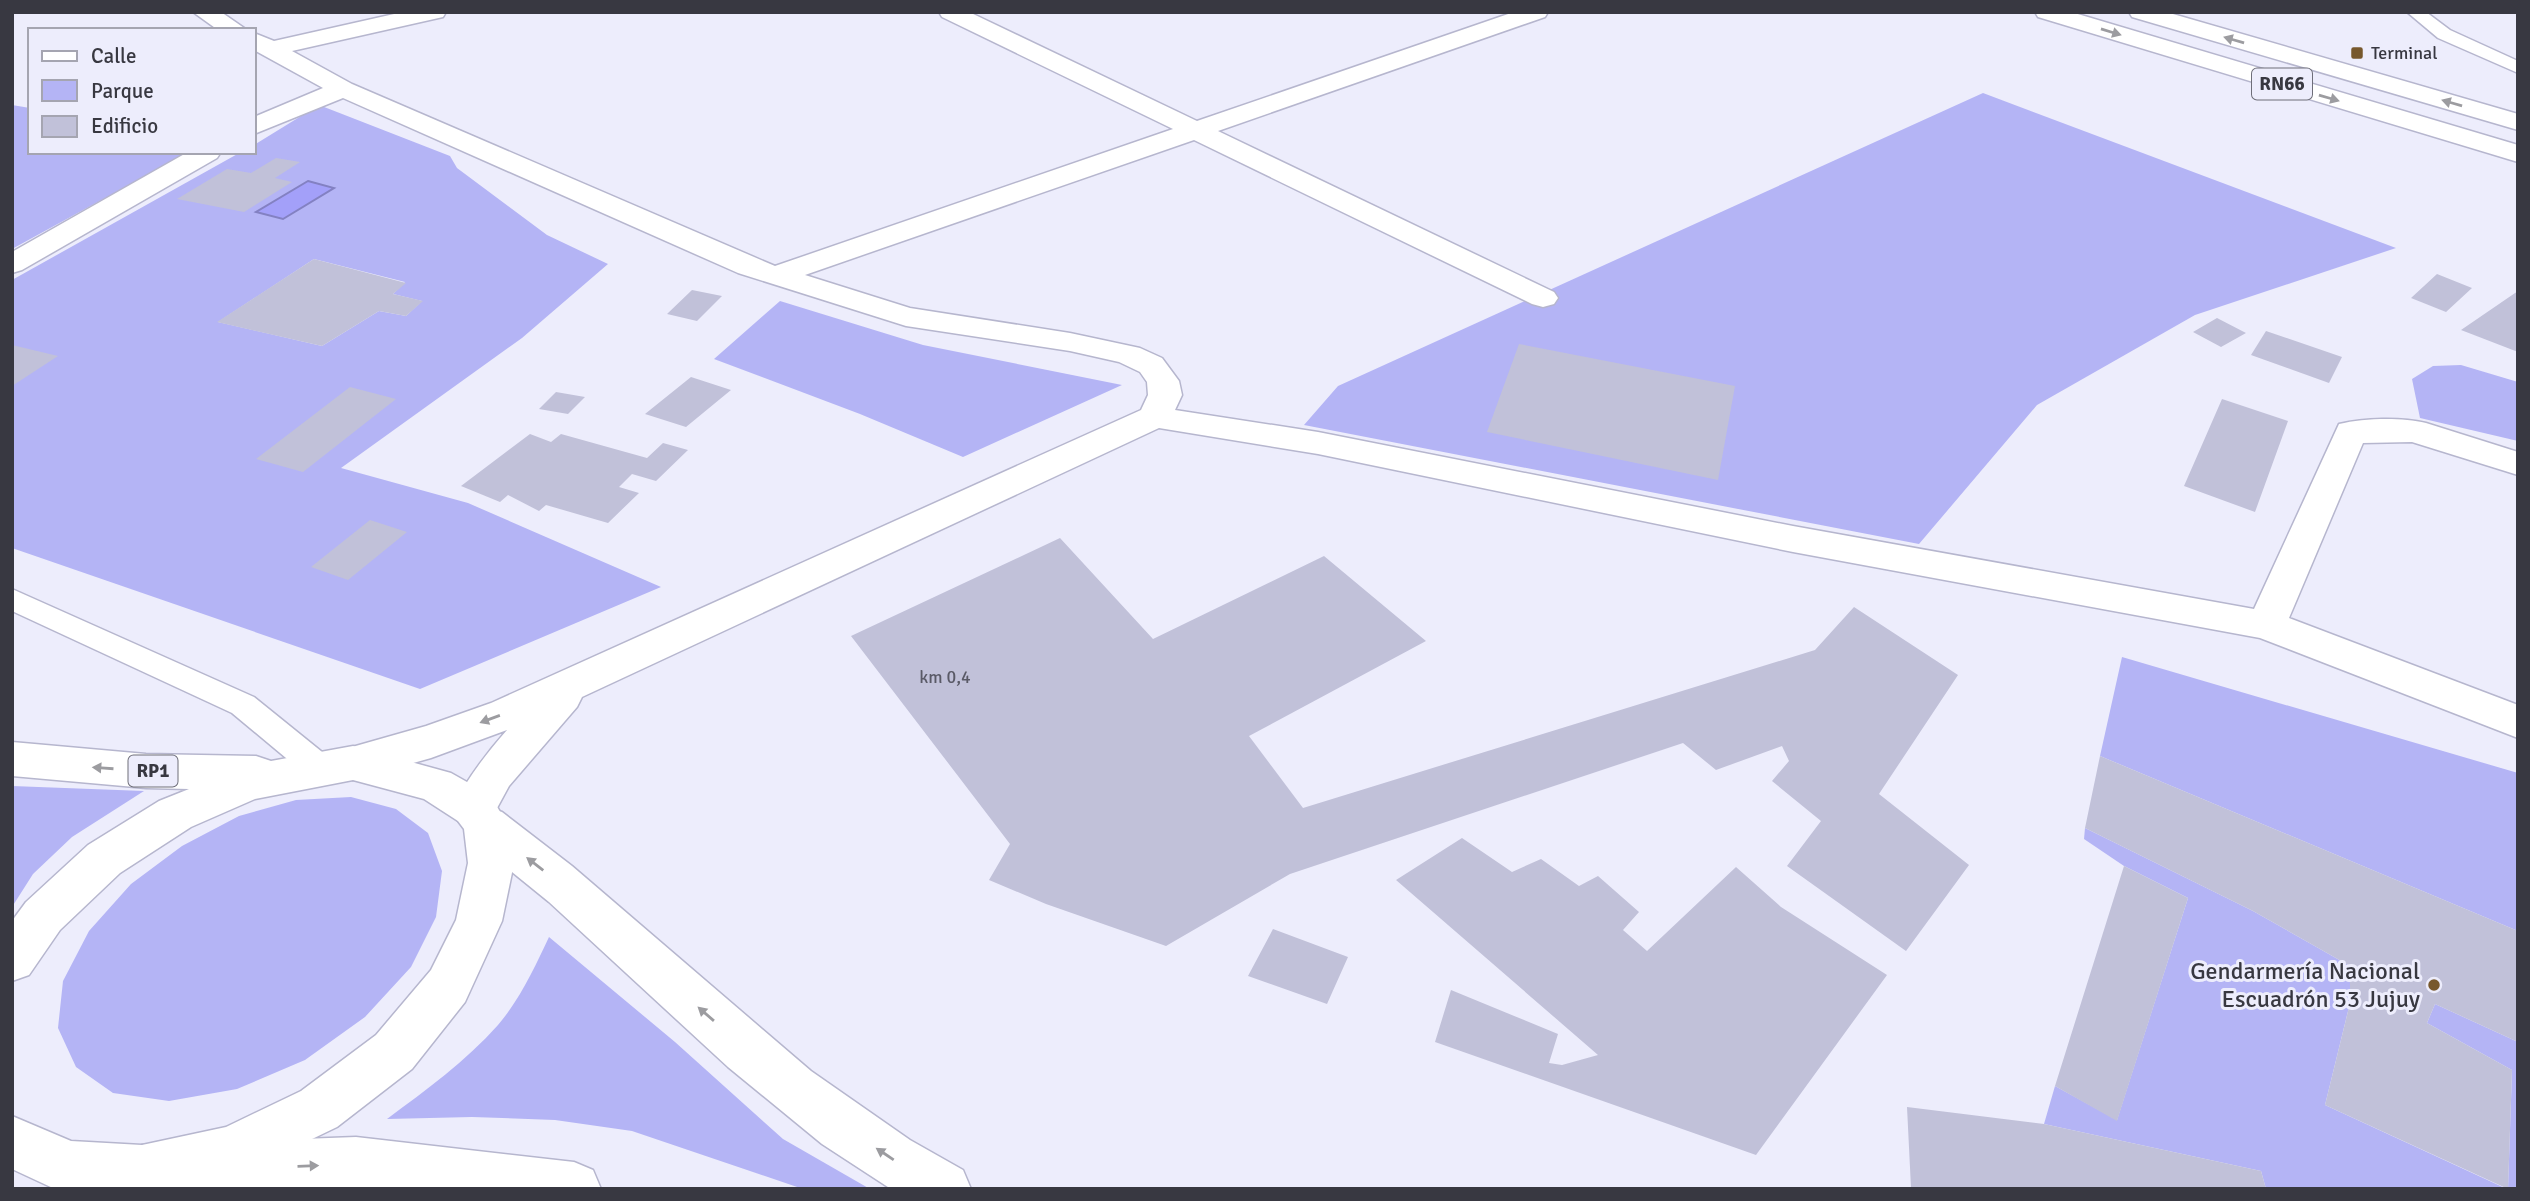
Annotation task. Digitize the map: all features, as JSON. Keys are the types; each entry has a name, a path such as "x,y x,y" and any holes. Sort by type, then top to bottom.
{"main road":[{"path":"204,12 232,28"},
{"path":"262,45 435,12"},
{"path":"950,12 1543,298"},
{"path":"775,276 1537,12"},
{"name":"RN66","path":"2046,12 2518,154"},
{"name":"RN66","path":"2140,12 2518,122"},
{"path":"262,45 343,89 748,267 906,317 1070,342 1129,355 1151,365 1163,381 1165,395 1155,417"},
{"path":"256,125 343,89"},
{"path":"12,264 204,154"},
{"path":"12,960 43,916 104,859 175,814 249,783 322,769 431,741 506,714 1155,417 1318,443 1793,538 2266,625 2518,722"},
{"path":"2266,625 2351,432 2414,431 2518,464"},
{"path":"142,1172 231,1152 319,1109 394,1052 448,986 479,921 491,863 480,816 494,774 529,731 575,682"},
{"name":"RP1","path":"12,759 146,771 322,769"},
{"path":"322,769 436,785 480,816 685,996 812,1102 918,1176 944,1189"},
{"path":"12,1142 69,1168 142,1172 356,1164 574,1189"}],"lane":[{"path":"2415,12 2433,27 2474,50 2518,68"},
{"path":"12,599 243,705 322,769"}],"green space":[{"path":"1983,93 2396,248 2195,315 2037,405 1919,544 1304,425 1338,386"},
{"path":"12,105 28,108 28,154 185,154 12,249"},
{"path":"319,105 450,156 457,168 547,235 608,264 522,338 341,468 468,503 661,587 420,689 12,548 12,280 237,154 256,154 256,144","holes":["314,259 405,282 393,294 422,301 406,316 379,311 322,346 218,322"]},
{"path":"780,301 923,345 1122,385 963,457 860,414 714,359"},
{"path":"2461,365 2518,382 2518,441 2420,418 2412,379 2433,366"},
{"path":"2122,657 2518,773 2518,931 2100,756"},
{"path":"12,786 144,791 72,837 33,874 12,907"},
{"path":"351,797 396,809 428,833 442,871 436,917 411,967 365,1017 305,1060 237,1089 169,1101 113,1093 76,1067 58,1028 63,981 89,931 131,884 182,846 239,816 296,800"},
{"path":"2085,828 2253,911 2350,966 2350,1003 2325,1105 2507,1189 2266,1189 2261,1171 2044,1124 2055,1086 2117,1120 2188,898 2124,866 2084,839"},
{"path":"549,937 675,1042 783,1139 870,1189 803,1189 632,1131 555,1120 472,1117 387,1119 459,1063 498,1025 520,994"},
{"path":"2435,1004 2518,1042 2518,1189 2508,1189 2512,1070 2427,1023"}],"shaded area":[{"path":"308,181 334,188 283,219 256,212"}],"building":[{"path":"276,158 300,162 275,178 292,182 244,212 177,199 227,169 251,173"},
{"path":"314,259 406,283 393,294 423,301 406,316 379,311 322,346 217,322"},
{"path":"2437,274 2472,288 2446,312 2411,298"},
{"path":"692,290 722,296 697,321 667,314"},
{"path":"2518,291 2518,352 2461,330"},
{"path":"2217,318 2246,333 2221,347 2193,332"},
{"path":"2266,331 2342,357 2329,383 2251,355"},
{"path":"1519,344 1735,386 1718,480 1487,432"},
{"path":"12,345 58,356 12,386"},
{"path":"691,377 731,390 686,427 645,414"},
{"path":"350,387 396,399 303,472 256,459"},
{"path":"556,392 585,397 568,414 539,409"},
{"path":"2222,399 2288,421 2255,512 2184,486"},
{"path":"530,434 551,442 561,434 647,458 663,443 688,450 656,481 632,474 619,487 639,493 608,523 546,505 539,511 508,495 500,502 461,486"},
{"path":"370,520 407,532 348,580 311,567"},
{"path":"1060,538 1153,639 1324,556 1426,641 1249,736 1303,808 1815,650 1854,607 1958,675 1879,794 1969,865 1906,951 1787,866 1821,821 1772,781 1789,761 1782,746 1716,770 1683,743 1290,874 1166,946 1046,904 989,880 1010,844 851,636"},
{"name":"Gendarmería Nacional Escuadrón 53 Jujuy","path":"2100,756 2518,931 2518,1042 2435,1004 2427,1023 2512,1070 2508,1189 2325,1105 2350,1003 2350,966 2253,911 2085,828"},
{"path":"1462,838 1512,872 1541,859 1579,886 1598,876 1639,912 1623,930 1647,951 1736,867 1781,907 1887,975 1756,1155 1435,1042 1451,990 1558,1034 1549,1063 1562,1065 1598,1055 1396,880"},
{"path":"2124,866 2188,898 2117,1121 2055,1086"},
{"path":"1273,929 1348,957 1327,1004 1248,976"},
{"path":"1907,1107 2044,1124 2261,1171 2266,1189 1911,1188"}],"place":[{"name":"Terminal","path":"2357,53"},
{"name":"Gendarmería Nacional Escuadrón 53 Jujuy","path":"2434,985"}]}
